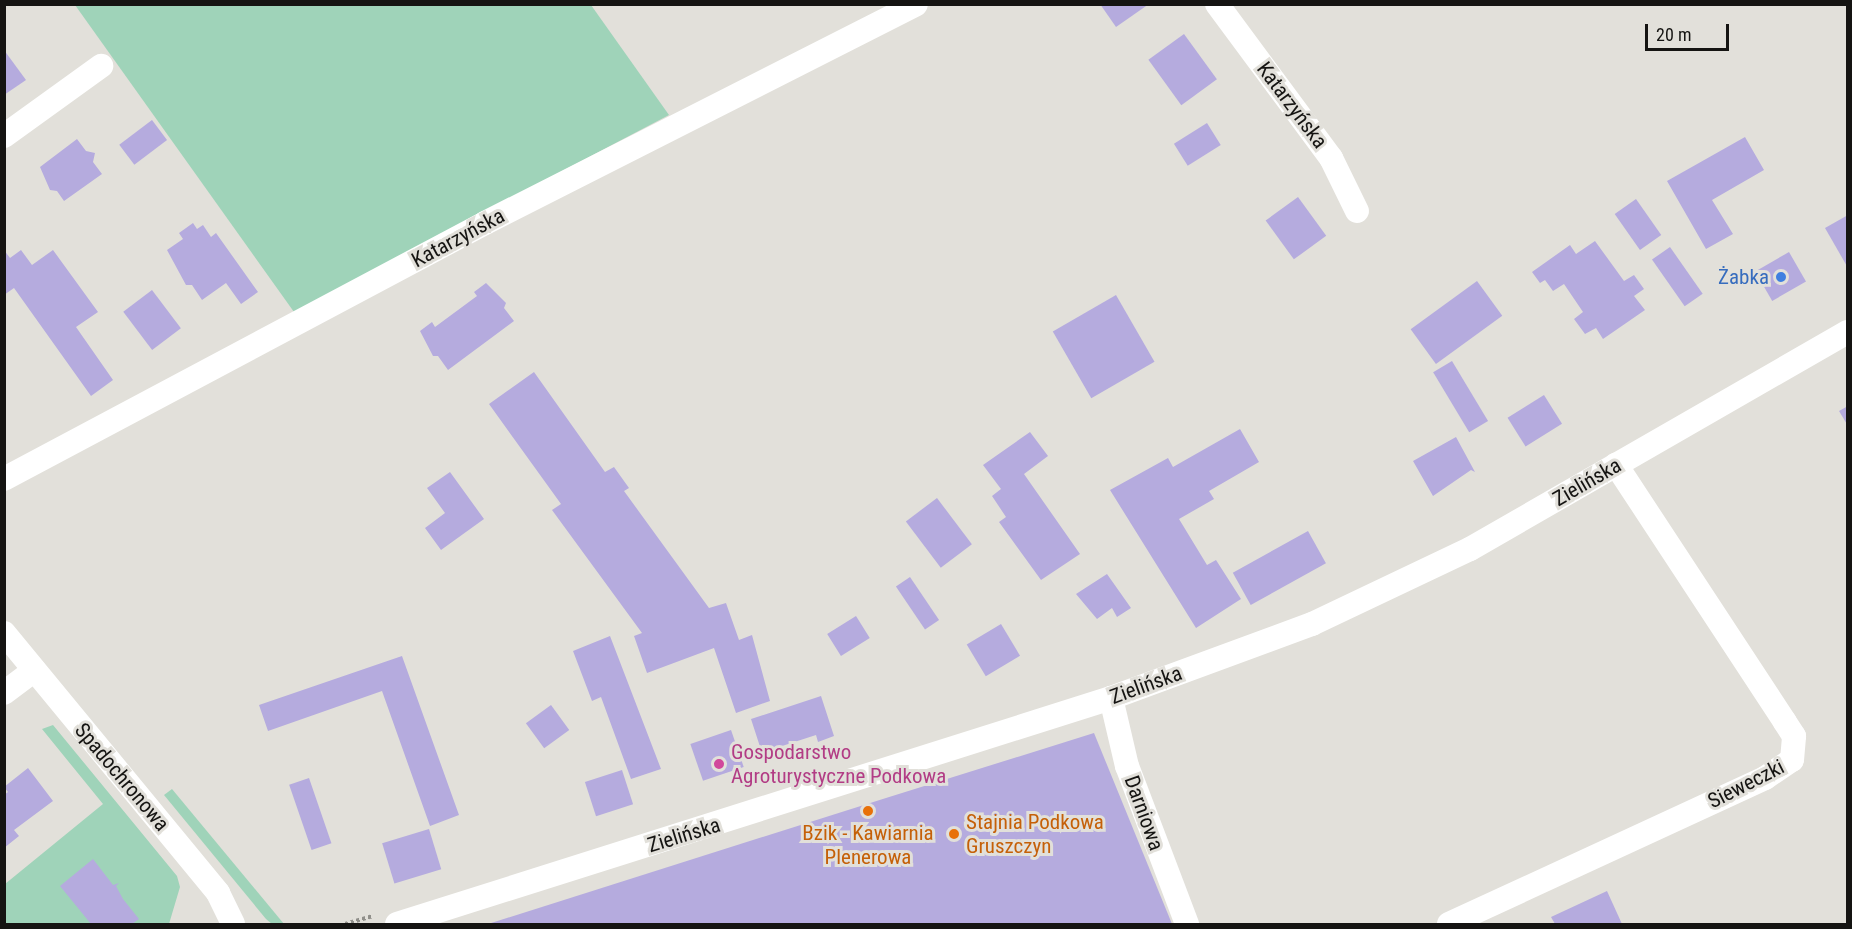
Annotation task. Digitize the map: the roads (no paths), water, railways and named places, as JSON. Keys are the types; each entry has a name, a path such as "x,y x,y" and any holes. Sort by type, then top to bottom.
{"street":[{"name":"Katarzyńska","path":"4,479 484,223 916,4"},
{"name":"Katarzyńska","path":"1217,4 1331,158 1357,211"},
{"path":"4,136 101,66"},
{"name":"Zielińska","path":"397,924 1111,698 1312,624 1470,549 1848,332"},
{"name":"Sieweczki","path":"1449,924 1765,778 1791,760 1794,736 1616,465"},
{"name":"Spadochronowa","path":"4,633 218,893 233,924"},
{"path":"4,693 34,670"},
{"name":"Darniowa","path":"1111,698 1127,766 1187,924"}],"place":[{"name":"Żabka","path":"1781,277"},
{"name":"Gospodarstwo Agroturystyczne Podkowa","path":"719,764"},
{"name":"Bzik - Kawiarnia Plenerowa","path":"868,811"},
{"name":"Stajnia Podkowa Gruszczyn","path":"954,834"}]}
